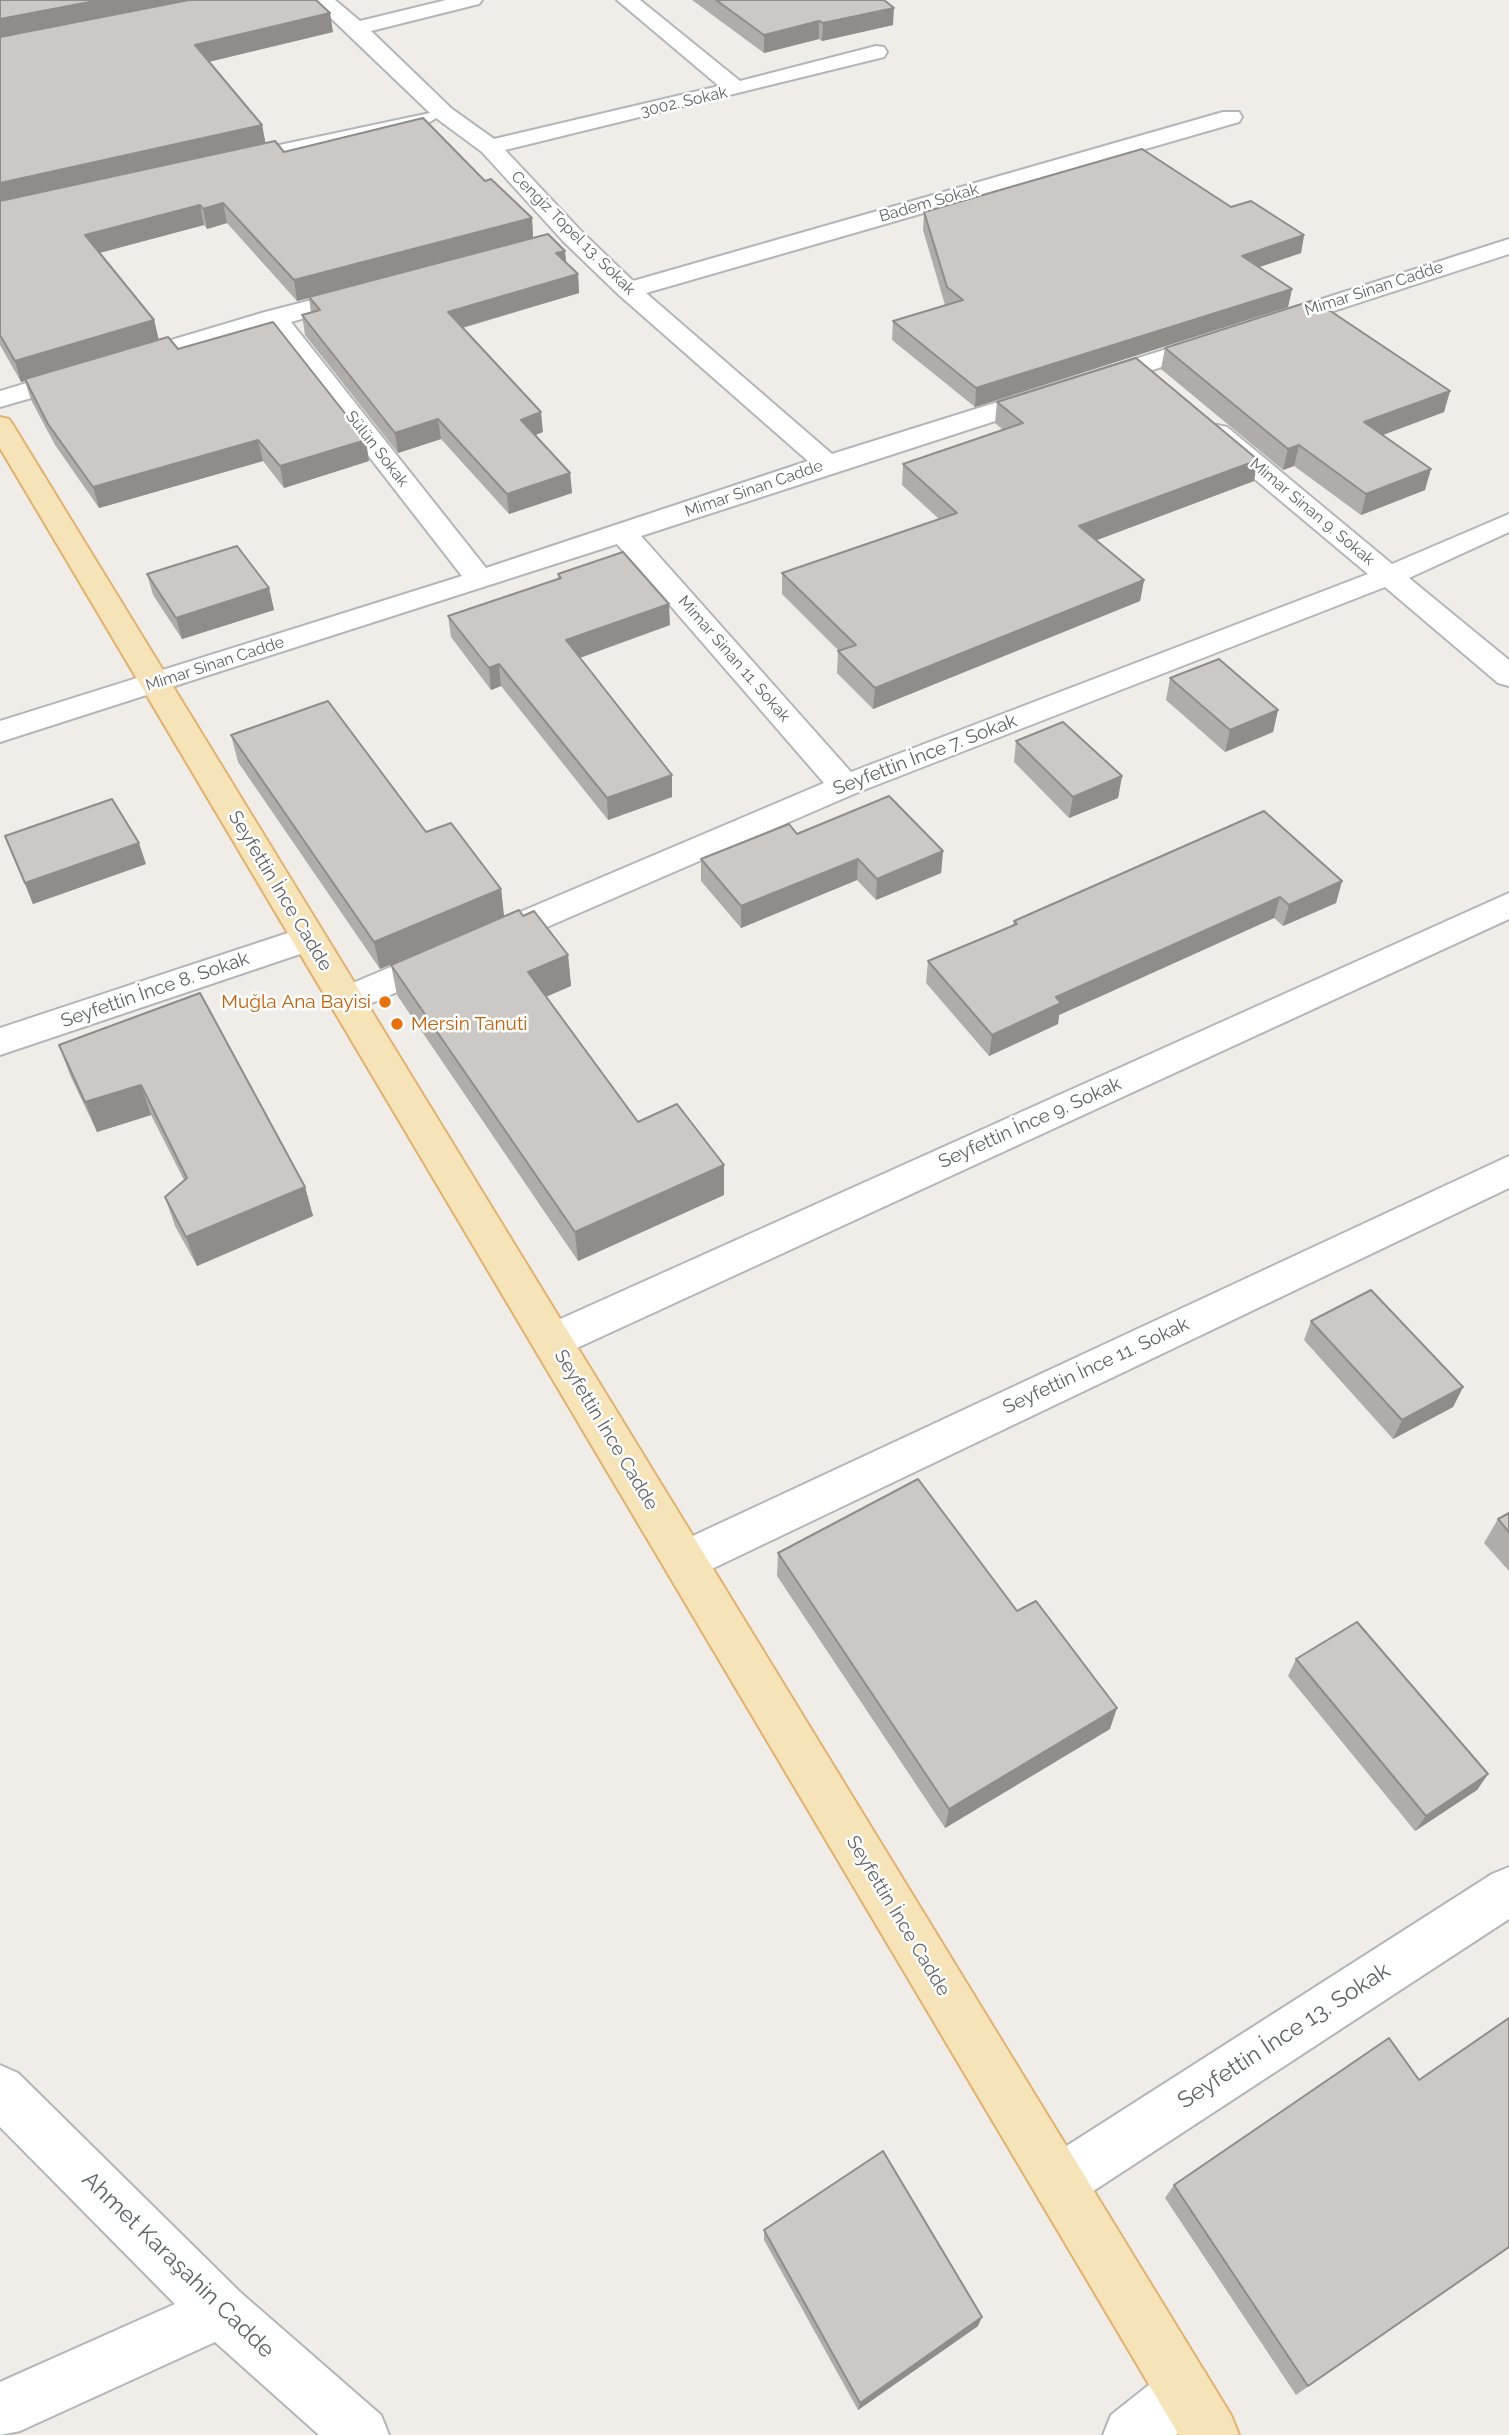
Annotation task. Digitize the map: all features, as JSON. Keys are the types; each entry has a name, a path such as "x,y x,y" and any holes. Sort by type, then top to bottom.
{"main road":[{"name":"Seyfettin İnce Cadde","path":"0,425 1198,2413"}],"street":[{"name":"Cengiz Topel 13. Sokak","path":"322,0 356,28 444,114 490,147 573,237 628,290 827,464"},
{"path":"356,28 472,0"},
{"path":"627,0 736,89"},
{"name":"3002. Sokak","path":"490,147 736,89 876,52"},
{"path":"215,166 444,114"},
{"name":"Badem Sokak","path":"628,290 1231,117"},
{"path":"547,244 573,237"},
{"name":"Mimar Sinan Cadde","path":"0,733 480,580 827,464 1148,376 1248,331 1509,246"},
{"path":"0,399 274,317 391,286"},
{"name":"Sülün Sokak","path":"274,317 480,580"},
{"name":"Mimar Sinan 9. Sokak","path":"1200,419 1509,676"},
{"name":"Seyfettin İnce 7. Sokak","path":"346,1000 845,786 1388,576 1509,522"},
{"name":"Mimar Sinan 11. Sokak","path":"623,533 845,786"},
{"name":"Seyfettin İnce 9. Sokak","path":"552,1341 1509,905"},
{"name":"Seyfettin İnce 8. Sokak","path":"0,1042 309,938"},
{"name":"Seyfettin İnce 11. Sokak","path":"684,1561 1509,1171"},
{"name":"Seyfettin İnce 13. Sokak","path":"1059,2182 1509,1891"},
{"name":"Ahmet Karaşahin Cadde","path":"0,2091 221,2311 361,2435"},
{"path":"0,2411 221,2311"},
{"path":"1131,2435 1198,2413"}],"building":[{"path":"0,0 100,0 0,19"},
{"path":"189,0 316,0 330,13 195,45 262,125 0,183 0,37"},
{"path":"716,0 884,0 894,8 823,23 819,21 764,35"},
{"path":"423,118 485,181 491,179 532,218 294,280 223,203 203,209 200,205 85,235 154,320 15,361 0,335 0,201 275,141 284,152"},
{"path":"1142,149 1231,207 1251,201 1304,235 1242,256 1292,289 976,388 893,321 963,300 947,287 924,212"},
{"path":"548,234 565,251 556,253 578,274 448,312 541,412 521,420 570,473 507,494 438,419 395,433 302,315 320,310 309,297"},
{"path":"1314,300 1450,391 1364,422 1431,469 1366,494 1299,445 1288,449 1165,348"},
{"path":"273,322 366,440 280,466 258,440 93,487 48,424 25,379 168,337 178,349"},
{"path":"1136,358 1258,460 1079,526 1144,580 875,688 838,651 856,645 782,573 957,513 903,464 1023,423 997,402"},
{"path":"237,546 269,588 176,618 147,574"},
{"path":"623,552 669,604 566,640 672,775 607,798 499,664 489,668 448,616 561,578 558,574"},
{"path":"1219,659 1278,710 1230,730 1170,678"},
{"path":"328,701 426,832 451,823 501,889 374,942 231,735"},
{"path":"1063,722 1122,776 1073,797 1016,741"},
{"path":"889,796 943,851 877,879 858,859 741,906 701,859 789,824 797,834"},
{"path":"112,799 139,843 25,883 5,836"},
{"path":"1264,811 1342,881 1289,905 1280,897 1056,997 1061,1003 992,1035 928,961 1017,924 1014,921"},
{"path":"519,910 523,916 534,911 568,955 528,972 638,1122 677,1104 724,1165 575,1232 391,965"},
{"path":"200,993 305,1187 186,1237 165,1197 187,1178 141,1085 85,1102 59,1045"},
{"path":"1371,1290 1463,1387 1402,1420 1311,1321"},
{"path":"918,1479 1017,1611 1036,1601 1117,1708 949,1809 778,1553"},
{"path":"1509,1513 1509,1532 1498,1519"},
{"path":"1357,1622 1488,1774 1426,1816 1296,1659"},
{"path":"1509,2018 1509,2247 1308,2386 1174,2185 1389,2038 1419,2080"},
{"path":"883,2151 982,2317 860,2403 764,2230"}],"place":[{"name":"Muğla Ana Bayisi","path":"385,1002"},
{"name":"Mersin Tanuti","path":"397,1024"}]}
